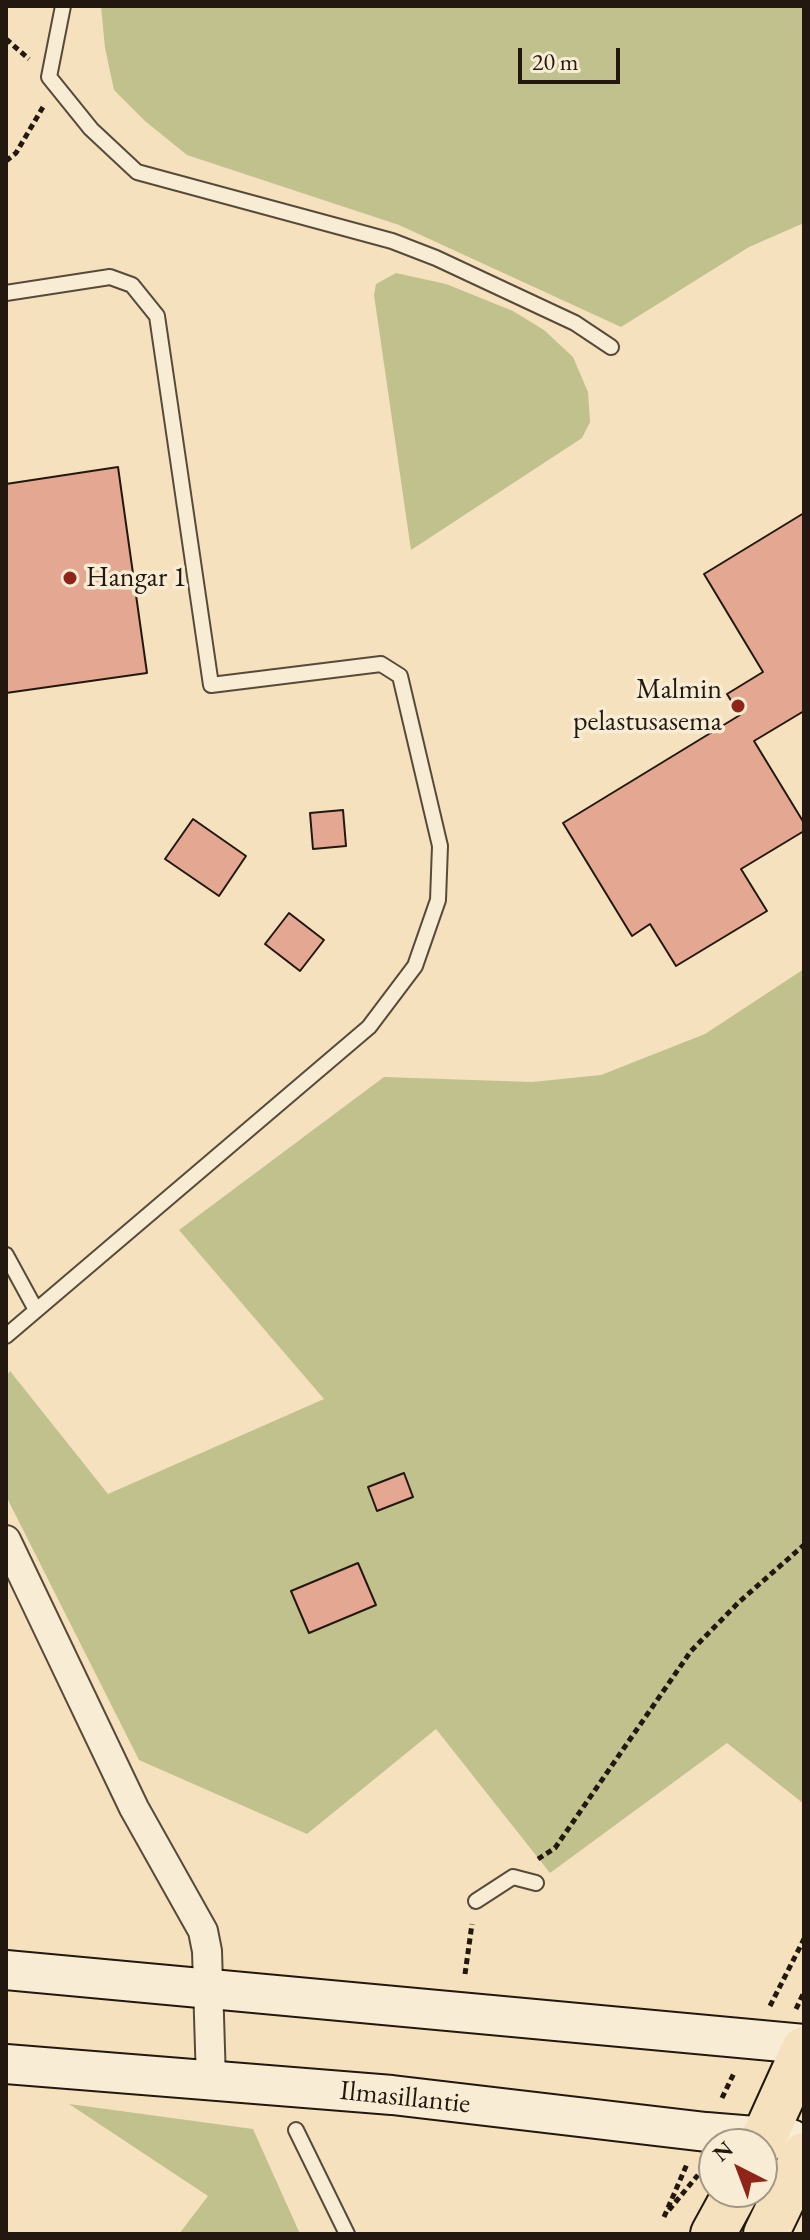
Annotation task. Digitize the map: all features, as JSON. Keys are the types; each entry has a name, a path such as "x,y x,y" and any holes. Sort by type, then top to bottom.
{"main road":[{"path":"6,1970 804,2046 778,2133"},
{"name":"Ilmasillantie","path":"6,2064 392,2095 698,2160"},
{"path":"766,2234 804,2155"},
{"path":"713,2234 714,2208"}],"street":[{"path":"7,1543 134,1808 203,1931 209,1988 211,2081"}],"lane":[{"path":"63,6 49,77 100,138 137,172 392,241 436,258 575,323 611,347"},
{"path":"6,293 110,277 132,285 157,316 211,685 381,664 400,676 440,846 438,900 415,966 369,1027 6,1336"},
{"path":"6,1255 36,1310"},
{"path":"476,1901 513,1877 536,1883"},
{"path":"296,2130 347,2234"}],"path":[{"path":"6,161 41,114 49,77"},
{"path":"555,1848 691,1651 739,1602 804,1545"},
{"path":"465,1974 476,1901"},
{"path":"726,2128 750,2041 804,1939"},
{"path":"716,2164 664,2217 682,2173 716,2164"}],"green space":[{"path":"101,6 804,6 804,223 749,247 621,327 399,225 187,155 145,121 114,90 105,48"},
{"path":"396,273 446,284 513,311 544,330 573,357 588,392 590,422 582,438 411,550 374,295 376,284"},
{"path":"804,969 804,1804 727,1743 550,1873 436,1729 307,1834 139,1760 6,1496 6,1377 10,1371 108,1494 324,1399 179,1230 384,1077 532,1082 601,1075 705,1034"},
{"path":"69,2104 253,2129 300,2234 179,2234 208,2196"}],"building":[{"name":"Hangar 1","path":"118,467 147,673 6,693 6,484"},
{"path":"804,513 804,711 754,741 804,823 804,831 741,869 767,911 676,966 650,924 632,936 563,823 740,715 727,694 763,672 704,574"},
{"path":"343,810 346,846 313,849 310,813"},
{"path":"193,819 246,856 219,896 165,859"},
{"path":"289,913 324,940 300,971 265,944"},
{"path":"404,1473 413,1497 377,1511 368,1487"},
{"path":"358,1563 376,1605 309,1633 291,1591"}],"place":[{"name":"Hangar 1","path":"70,578"},
{"name":"Malmin pelastusasema","path":"738,706"}]}
